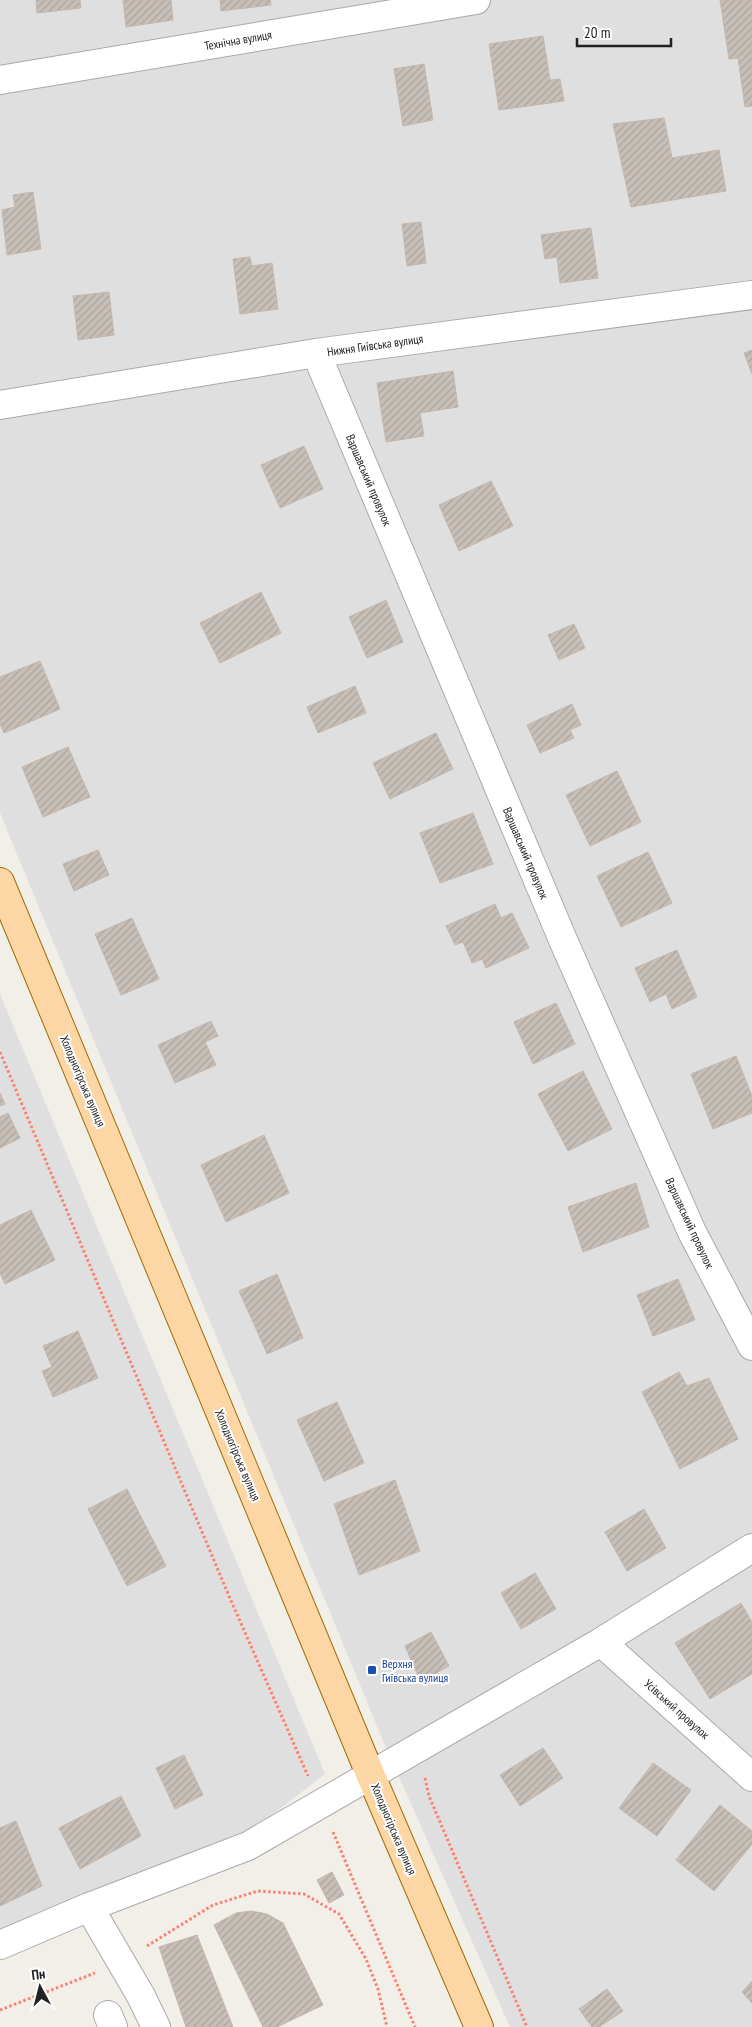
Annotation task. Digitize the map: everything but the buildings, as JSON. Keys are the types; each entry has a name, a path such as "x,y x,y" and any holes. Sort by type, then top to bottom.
{"main road":[{"name":"Холодногірська вулиця","path":"0,882 371,1776 479,2027"}],"street":[{"name":"Технічна вулиця","path":"0,80 393,7 476,0"},
{"name":"Нижня Гиївська вулиця","path":"0,405 316,353 752,295"},
{"name":"Варшавський провулок","path":"316,353 571,959 692,1232 752,1346"},
{"path":"0,1945 89,1907 248,1846 601,1642 752,1548"},
{"name":"Усівський провулок","path":"601,1642 752,1776"},
{"path":"89,1907 141,1996 156,2027"}],"path":[{"path":"0,1052 228,1596 321,1804 415,2027"},
{"path":"419,1748 429,1796 527,2027"},
{"path":"0,2010 120,1963 213,1905 258,1891 304,1894 339,1914 366,1959 378,1989 387,2027"}],"shaded area":[{"path":"0,0 752,0 752,2027 510,2027 384,1743 0,813"},
{"path":"0,994 325,1774 259,1825 0,1929"}],"place":[{"name":"Верхня Гиївська вулиця","path":"372,1670"}]}
